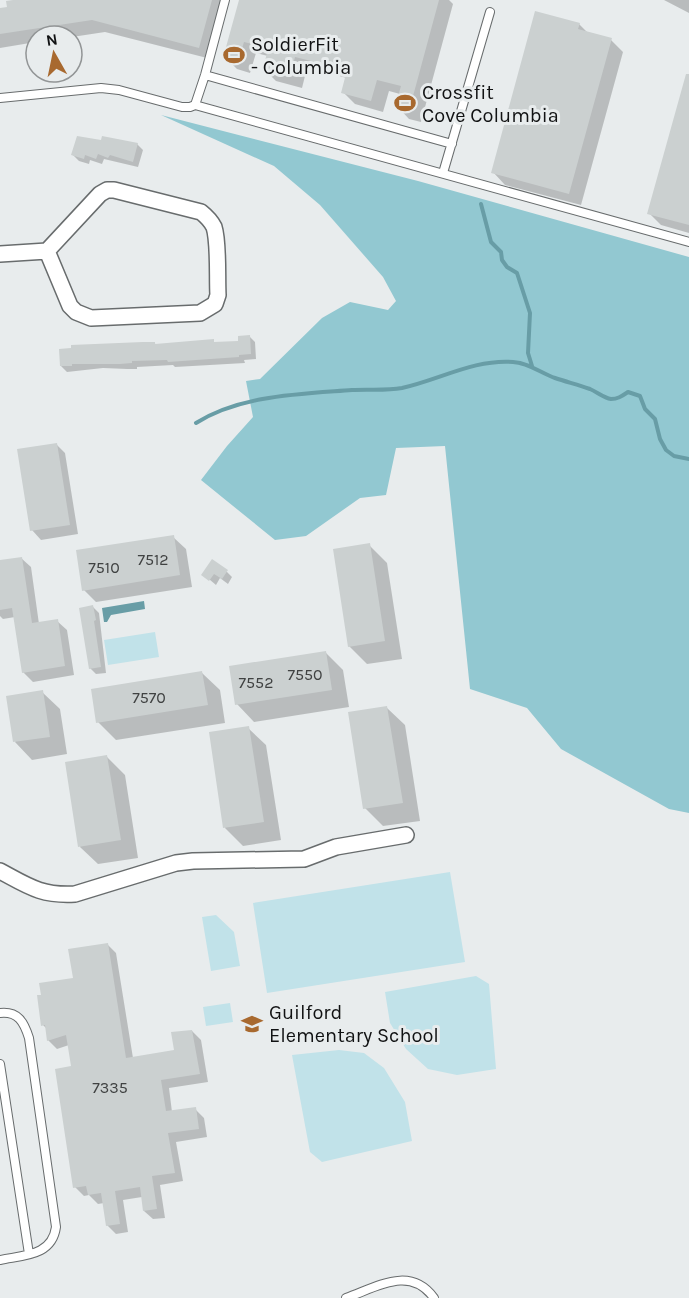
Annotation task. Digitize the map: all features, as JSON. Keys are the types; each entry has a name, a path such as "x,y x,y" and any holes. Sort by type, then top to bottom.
{"street":[{"path":"0,254 47,251 100,194 107,190 125,193 201,213 208,218 214,226 218,295 215,304 200,313 91,318 75,312 70,306 47,251"},
{"path":"0,871 39,891 59,895 75,894 176,863 304,859 336,847 406,834"}],"lane":[{"path":"195,105 225,0"},
{"path":"443,173 490,12"},
{"path":"205,75 452,144"},
{"path":"0,98 102,88 119,90 182,107 195,105 689,242"},
{"path":"0,1013 9,1012 19,1016 26,1026 56,1227 55,1237 50,1246 29,1254 0,1260"},
{"path":"0,1064 29,1254"},
{"path":"346,1298 388,1282 408,1280 426,1288 434,1298"}],"shaded area":[{"path":"161,115 418,181 689,257 689,813 669,809 561,749 527,708 470,689 445,446 396,448 386,495 360,498 306,536 275,540 201,480 253,417 246,381 260,379 322,318 350,302 388,310 396,301 383,277 320,205 274,166"},
{"path":"144,601 145,609 111,615 107,622 104,622 102,608"},
{"path":"155,632 159,657 108,665 104,640"},
{"path":"450,872 465,962 267,993 253,903"},
{"path":"216,915 234,932 240,966 211,971 202,917"},
{"path":"476,976 489,984 496,1069 457,1075 428,1069 406,1049 390,1023 385,992"},
{"path":"230,1003 233,1022 206,1026 203,1007"},
{"path":"339,1050 364,1053 384,1068 405,1102 412,1141 322,1162 310,1152 292,1055"}],"building":[{"path":"212,0 199,48 92,20 66,24 24,24 24,30 0,34 0,8 7,7 6,1"},
{"path":"239,0 439,0 409,111 395,107 401,86 377,80 371,101 341,93 347,70 295,57 290,77 263,70 268,48 244,42 238,62 223,58"},
{"path":"535,11 580,23 578,29 612,38 569,194 491,173"},
{"path":"686,74 689,74 689,225 647,214"},
{"path":"77,136 101,140 102,136 138,143 133,162 110,155 108,158 98,154 96,159 85,155 84,159 71,155"},
{"path":"250,335 251,354 239,355 239,357 60,366 59,349 71,348 71,345 143,342 155,342 155,344 214,339 214,342 238,341 238,336"},
{"path":"57,443 70,525 30,531 17,449"},
{"path":"174,535 180,575 82,591 76,550"},
{"path":"370,543 385,641 348,647 333,549"},
{"path":"22,557 32,623 58,619 65,666 22,673 12,608 0,610 0,560"},
{"path":"212,559 228,570 222,579 214,574 209,581 201,575"},
{"path":"93,605 101,667 89,669 79,608"},
{"path":"326,651 332,690 235,705 229,666"},
{"path":"202,671 208,705 96,723 91,689"},
{"path":"43,690 50,737 13,742 6,696"},
{"path":"387,706 403,803 363,809 348,712"},
{"path":"249,726 264,822 223,828 209,732"},
{"path":"107,755 121,840 78,847 65,762"},
{"path":"108,943 126,1058 174,1050 171,1032 192,1030 200,1074 161,1080 166,1111 196,1107 199,1129 168,1133 175,1173 152,1176 157,1209 143,1211 140,1187 115,1191 120,1224 106,1226 101,1193 88,1195 86,1186 73,1188 55,1069 71,1066 66,1035 47,1041 45,1025 41,1026 37,995 41,995 39,983 73,978 68,949"}],"waterway":[{"path":"481,204 491,242 501,252 502,260 507,267 517,273 530,313 528,353 532,366"},
{"path":"196,423 213,414 251,401 312,393 402,388 470,367 513,362 590,389 608,398 618,398 628,392 640,396 645,409 655,419 660,439 666,450 674,456 689,459"}],"place":[{"name":"SoldierFit - Columbia","path":"234,55"},
{"name":"Crossfit Cove Columbia","path":"405,103"},
{"name":"Guilford Elementary School","path":"252,1024"}]}
